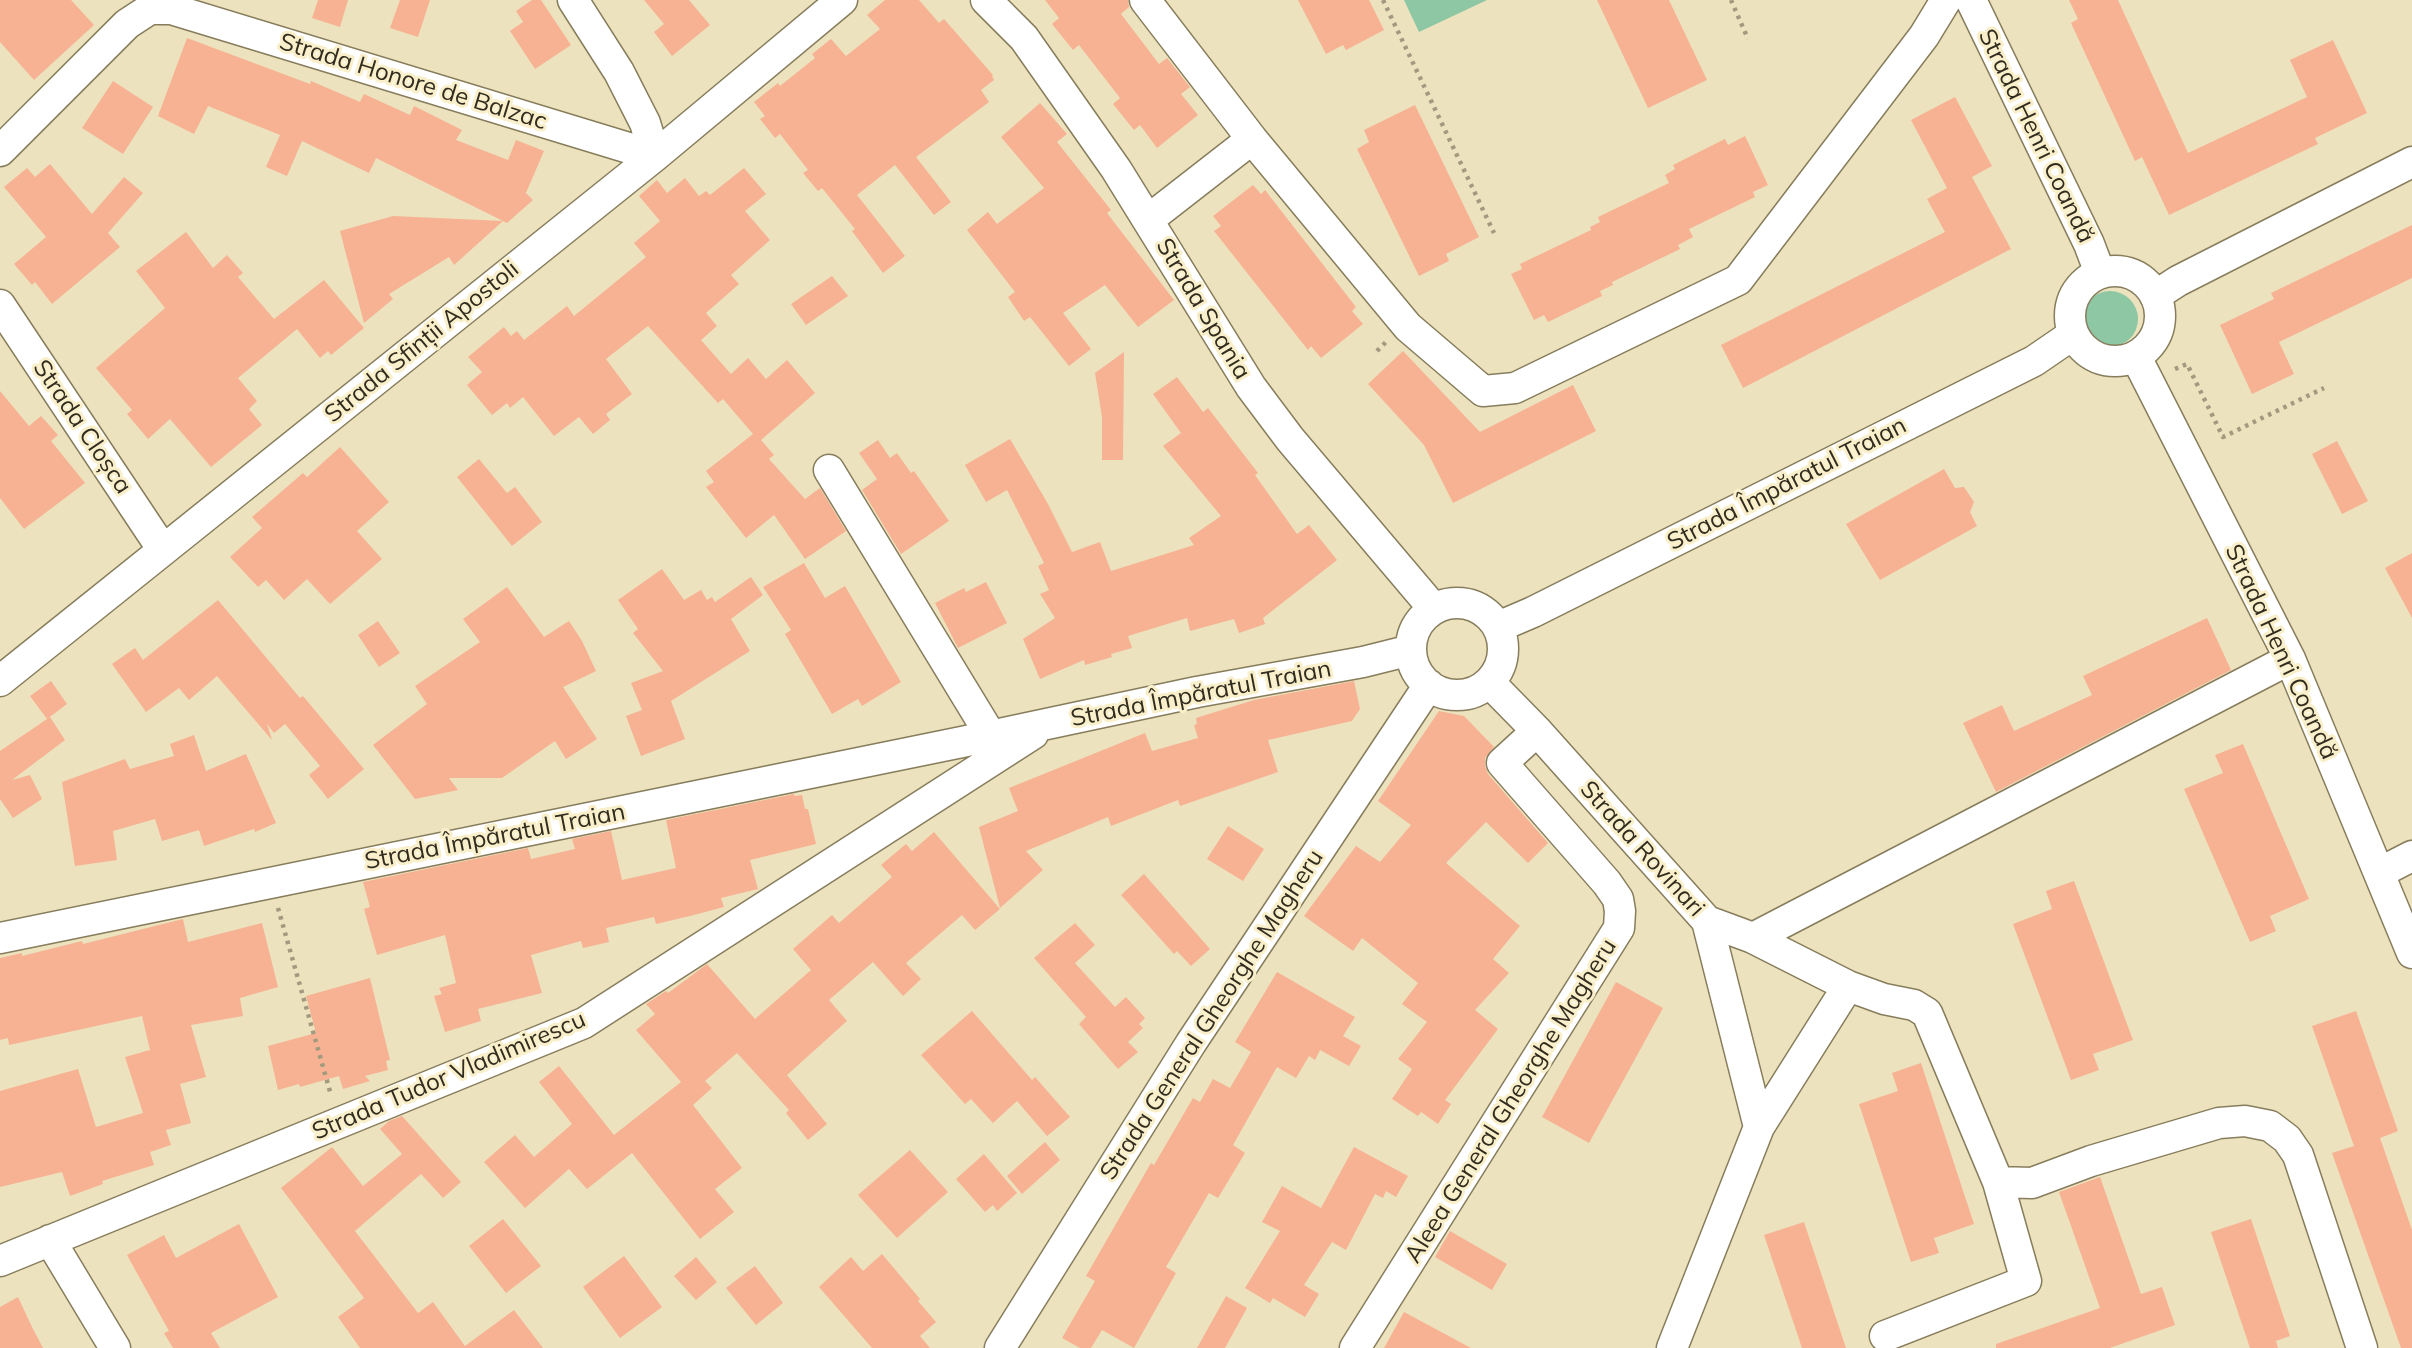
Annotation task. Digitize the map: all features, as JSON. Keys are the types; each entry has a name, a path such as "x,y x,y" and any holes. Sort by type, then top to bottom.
{"street":[{"path":"573,0 624,82 645,123 655,156"},
{"name":"Strada Sfinții Apostoli","path":"0,681 655,156 842,0"},
{"name":"Strada Spania","path":"986,0 1024,38 1116,169 1251,387 1290,439 1434,609"},
{"path":"1145,0 1252,139 1408,327 1483,391 1515,388 1738,280 1924,36 1946,0"},
{"name":"Strada Henri Coandă","path":"1971,0 2100,273"},
{"name":"Strada Honore de Balzac","path":"0,151 127,24 150,9 171,9 655,156"},
{"path":"1148,220 1252,139"},
{"path":"2155,296 2178,281 2412,162"},
{"path":"2122,271 2138,277 2150,287 2155,296 2160,308 2160,323 2142,369 2123,361 2110,362 2094,357 2079,345 2073,335 2069,312 2076,290 2089,278 2100,273 2122,271"},
{"name":"Strada Cloșca","path":"0,305 163,550"},
{"name":"Strada Împăratul Traian","path":"1498,627 2034,361 2073,335"},
{"name":"Strada Henri Coandă","path":"2142,369 2290,659 2412,953"},
{"path":"829,470 991,736"},
{"path":"1448,603 1463,603 1483,611 1498,627 1503,641 1503,656 1498,670 1489,682 1478,690 1453,695 1440,692 1419,675 1411,650 1417,626 1434,609 1448,603"},
{"name":"Strada Împăratul Traian","path":"0,938 1197,692 1363,662 1411,650"},
{"path":"1753,938 2290,659"},
{"name":"Strada Rovinari","path":"1489,682 1538,732 1707,921 1759,1127"},
{"name":"Strada General Gheorghe Magheru","path":"1000,1348 1191,1043 1429,685"},
{"name":"Strada Tudor Vladimirescu","path":"0,1261 584,1023 1048,724"},
{"name":"Aleea General Gheorghe Magheru","path":"1355,1348 1619,928 1618,899 1607,883 1502,763 1538,732"},
{"path":"2379,873 2412,856"},
{"path":"1707,921 1753,938 1848,986 1884,999 1914,1005 1927,1013 1998,1182 2026,1281 1885,1336"},
{"path":"1672,1348 1759,1127 1848,986"},
{"path":"1998,1182 2032,1183 2091,1161 2219,1123 2245,1121 2270,1126 2287,1139 2298,1155 2362,1348"},
{"path":"50,1240 115,1348"}],"path":[{"path":"1384,0 1494,233"},
{"path":"1731,0 1748,39"},
{"path":"2142,369 2187,364 2223,437 2324,388"},
{"path":"271,883 339,1123"}],"green space":[{"path":"1404,0 1487,0 1419,32"},
{"path":"2105,291 2115,291 2130,299 2136,308 2136,330 2130,339 2115,347 2105,347 2087,335 2082,324 2082,314 2094,296"}],"building":[{"path":"0,0 71,0 94,25 34,80 0,42"},
{"path":"318,0 348,0 340,27 312,18"},
{"path":"400,0 430,0 418,37 390,28"},
{"path":"532,0 541,0 571,45 535,69 510,31 523,22 516,11"},
{"path":"644,0 689,0 710,25 672,56 654,32 664,24"},
{"path":"885,0 919,0 939,23 944,19 993,75 994,80 981,90 989,102 916,157 951,202 934,215 895,165 857,195 905,256 883,273 852,231 855,229 822,188 818,191 803,173 808,170 780,134 775,138 760,119 765,116 754,102 778,83 780,86 815,58 812,54 831,39 846,56 880,29 867,15"},
{"path":"1045,0 1128,0 1129,7 1121,14 1159,64 1167,58 1190,87 1181,94 1198,115 1157,148 1140,125 1134,130 1113,104 1120,98 1079,45 1073,50 1052,24 1059,18"},
{"path":"1298,0 1369,0 1384,30 1346,50 1343,45 1326,54"},
{"path":"1597,0 1669,0 1707,80 1648,108"},
{"path":"2069,0 2118,0 2188,153 2307,97 2290,60 2333,40 2367,113 2315,138 2318,144 2169,215 2142,157 2135,161 2071,23 2078,19"},
{"path":"187,38 310,84 311,81 360,102 364,94 410,115 414,106 462,130 456,140 508,160 516,140 544,151 526,193 533,200 507,223 376,158 369,173 302,141 287,176 266,167 280,135 208,106 194,134 158,116"},
{"path":"113,81 153,107 123,154 82,128"},
{"path":"1955,97 1992,166 1972,177 2011,249 1743,388 1721,345 1945,232 1927,199 1947,188 1911,120"},
{"path":"1040,103 1067,134 1057,142 1111,210 1107,213 1174,300 1138,327 1105,285 1063,313 1091,349 1069,366 1030,317 1024,321 1008,297 1015,292 967,230 988,212 997,224 1044,188 1001,137"},
{"path":"1415,105 1479,237 1446,254 1449,261 1419,276 1357,149 1369,142 1364,130"},
{"path":"1745,136 1768,185 1753,192 1755,197 1689,229 1693,237 1678,245 1680,249 1612,282 1613,285 1600,291 1602,296 1548,322 1544,315 1534,320 1511,274 1522,269 1520,264 1591,230 1590,227 1600,222 1598,217 1669,183 1665,175 1675,169 1673,165 1725,139 1728,145"},
{"path":"50,164 92,214 124,177 143,193 108,233 120,247 52,304 35,282 32,285 14,264 46,237 4,187 27,168 35,177"},
{"path":"744,168 766,194 745,211 770,240 731,275 739,284 706,313 717,326 701,340 731,374 748,358 766,379 787,360 815,393 761,440 774,455 769,459 805,499 820,488 846,531 805,559 774,515 746,538 706,487 714,482 706,471 753,434 723,399 718,403 648,326 606,359 632,394 606,414 610,420 593,434 579,417 554,436 523,397 510,408 507,403 492,415 467,385 482,372 468,357 504,327 511,336 517,331 524,340 567,306 574,316 646,257 634,243 660,221 639,196 657,180 667,193 685,178 699,196 706,191 710,195"},
{"path":"1253,185 1261,194 1265,190 1356,307 1352,311 1363,324 1321,358 1311,346 1308,350 1214,231 1221,226 1213,216"},
{"path":"393,216 503,221 454,265 449,257 389,294 393,299 364,323 340,231"},
{"path":"2412,225 2412,278 2279,342 2294,374 2252,394 2220,325 2274,299 2271,293"},
{"path":"186,232 213,268 227,255 243,273 238,277 274,319 324,280 364,328 331,355 328,351 320,358 297,329 238,378 257,401 249,409 262,425 211,467 170,419 148,439 127,414 132,410 96,368 165,308 136,271"},
{"path":"832,276 848,296 806,325 791,304"},
{"path":"1403,351 1480,432 1573,385 1596,431 1453,503 1424,445 1368,384"},
{"path":"1124,352 1123,460 1102,460 1102,417 1095,373"},
{"path":"1177,377 1203,412 1208,408 1258,473 1255,475 1297,534 1309,525 1337,560 1263,618 1265,624 1239,633 1234,619 1190,631 1187,618 1128,636 1132,648 1111,654 1112,657 1085,665 1084,660 1040,679 1023,639 1055,618 1040,594 1049,590 1038,566 1044,563 1007,490 986,502 965,465 1010,439 1072,552 1100,542 1111,571 1194,545 1189,538 1221,516 1163,446 1181,433 1153,394"},
{"path":"0,391 29,426 41,416 58,435 51,441 85,483 24,529 0,498"},
{"path":"878,440 890,458 897,453 911,473 914,471 949,521 901,554 862,490 877,479 859,453"},
{"path":"2337,441 2368,501 2342,514 2312,454"},
{"path":"340,447 389,502 357,531 382,559 330,604 307,579 284,600 266,580 258,587 230,557 262,528 252,517 303,473 307,477"},
{"path":"479,459 507,493 515,487 542,522 512,546 457,477"},
{"path":"1944,469 1955,488 1964,487 1974,502 1970,512 1977,526 1880,580 1846,524"},
{"path":"2412,553 2412,618 2385,568"},
{"path":"804,563 825,598 845,586 901,682 862,706 858,699 832,714 785,634 791,630 763,587"},
{"path":"662,569 684,600 701,590 707,600 712,597 715,602 751,577 763,595 731,619 750,651 671,701 685,739 641,756 626,716 642,710 631,683 663,671 633,633 638,629 618,600"},
{"path":"986,582 1007,623 958,648 935,603 964,588 966,592"},
{"path":"507,587 544,637 569,621 582,641 596,671 563,687 597,739 566,759 555,741 502,778 449,778 458,790 415,799 373,745 427,704 415,686 480,642 463,619"},
{"path":"218,600 364,769 328,799 309,775 320,766 285,724 274,733 267,724 272,740 217,676 189,700 179,688 146,712 112,664 135,648 143,660"},
{"path":"2207,618 2231,670 1996,792 1963,723 2002,705 2014,731 2092,695 2083,676"},
{"path":"378,621 400,653 379,667 358,635"},
{"path":"51,681 67,704 47,719 30,696"},
{"path":"1354,681 1360,709 1352,721 1268,740 1278,772 1180,806 1178,800 1111,826 1108,817 1026,851 1043,870 1000,908 979,827 1018,811 1009,788 1145,733 1152,751 1198,738 1194,725 1197,724 1196,718 1254,700"},
{"path":"1439,711 1464,716 1494,747 1485,758 1488,774 1548,843 1528,863 1486,822 1446,863 1520,926 1493,959 1509,973 1475,1010 1498,1029 1445,1100 1451,1104 1438,1124 1421,1112 1418,1116 1392,1099 1412,1069 1398,1059 1427,1022 1402,1004 1418,983 1362,938 1353,951 1304,916 1356,846 1380,862 1411,825 1378,801"},
{"path":"50,717 65,740 12,780 30,775 42,799 13,818 0,799 0,751"},
{"path":"194,735 206,771 246,754 276,823 255,832 254,829 204,846 199,830 162,841 155,819 113,831 117,860 75,866 62,782 125,759 130,769 174,756 170,744"},
{"path":"2243,744 2309,899 2270,916 2276,931 2250,942 2184,789 2223,773 2215,755"},
{"path":"794,794 802,795 816,844 750,860 758,889 721,898 724,907 690,916 656,924 654,917 606,928 609,942 583,948 581,941 531,955 542,993 478,1009 481,1021 445,1032 434,996 442,994 439,988 456,983 445,935 377,955 364,909 370,907 363,882 528,848 531,859 575,849 572,839 611,831 622,880 676,868 666,820"},
{"path":"1228,826 1264,849 1243,881 1207,859"},
{"path":"934,832 1000,909 975,930 962,915 906,963 921,979 903,996 873,962 829,1000 847,1021 787,1075 827,1124 808,1140 786,1113 789,1110 737,1053 705,1081 712,1088 693,1105 742,1168 715,1189 734,1212 700,1239 632,1153 587,1189 569,1169 525,1208 484,1162 515,1135 534,1157 572,1124 539,1082 559,1066 614,1135 681,1082 636,1030 655,1014 646,1004 666,991 668,993 707,964 755,1019 811,970 793,949 832,915 839,923 892,877 881,865 906,844 912,851"},
{"path":"1144,874 1210,949 1191,966 1177,951 1174,954 1121,895"},
{"path":"2074,881 2133,1040 2093,1054 2099,1070 2071,1080 2013,924 2052,909 2046,891"},
{"path":"183,919 188,942 262,923 278,987 240,998 243,1016 191,1025 206,1077 180,1084 191,1123 166,1130 171,1145 150,1152 154,1165 102,1181 103,1184 70,1196 62,1172 0,1187 0,1091 78,1069 96,1127 143,1113 125,1057 150,1050 142,1016 9,1045 8,1038 0,1040 0,958 22,953 22,956 82,941 83,944"},
{"path":"1075,923 1095,945 1075,963 1115,1007 1126,997 1145,1018 1139,1024 1143,1028 1128,1042 1138,1052 1118,1069 1079,1024 1086,1017 1034,958"},
{"path":"1277,972 1355,1017 1343,1036 1361,1046 1349,1066 1320,1050 1315,1060 1309,1056 1296,1078 1277,1067 1233,1145 1245,1153 1218,1198 1209,1193 1166,1267 1176,1273 1134,1348 1102,1330 1091,1348 1080,1348 1062,1338 1095,1281 1086,1276 1151,1163 1154,1165 1193,1098 1200,1102 1213,1079 1230,1088 1251,1052 1235,1042"},
{"path":"370,978 390,1060 386,1061 388,1070 365,1076 370,1081 343,1089 339,1076 278,1090 268,1046 316,1033 306,996"},
{"path":"1616,982 1663,1008 1589,1143 1542,1117"},
{"path":"972,1011 1032,1080 1035,1077 1070,1117 1047,1136 1017,1101 993,1123 971,1099 965,1104 921,1055"},
{"path":"2356,1011 2398,1131 2380,1138 2412,1230 2412,1348 2401,1348 2332,1153 2354,1146 2312,1026"},
{"path":"1921,1063 1974,1224 1934,1238 1939,1253 1911,1262 1859,1104 1898,1091 1892,1073"},
{"path":"402,1116 461,1182 443,1198 421,1174 355,1231 418,1313 433,1302 465,1346 514,1310 543,1348 360,1348 338,1317 364,1298 281,1188 332,1147 363,1186 402,1154 380,1129 389,1121"},
{"path":"1045,1142 1060,1160 1022,1194 1007,1176"},
{"path":"1354,1147 1408,1176 1396,1197 1386,1191 1383,1198 1375,1194 1346,1250 1332,1242 1304,1285 1319,1294 1305,1317 1273,1298 1270,1303 1245,1288 1280,1231 1262,1222 1282,1186 1321,1208"},
{"path":"910,1150 948,1192 897,1238 858,1195"},
{"path":"984,1154 1017,1193 997,1211 993,1205 985,1212 956,1179"},
{"path":"2100,1177 2141,1294 2162,1287 2175,1325 2110,1348 1996,1348 1996,1344 2100,1308 2059,1192"},
{"path":"503,1219 541,1266 506,1293 469,1246"},
{"path":"2251,1219 2290,1336 2276,1341 2278,1348 2250,1348 2211,1232"},
{"path":"1804,1222 1846,1348 1802,1348 1764,1235"},
{"path":"239,1224 278,1297 211,1333 220,1348 173,1348 164,1333 169,1331 127,1255 164,1235 176,1258"},
{"path":"1450,1231 1507,1264 1492,1290 1435,1257"},
{"path":"882,1254 936,1322 920,1336 930,1348 872,1348 819,1287 851,1257 863,1271"},
{"path":"624,1256 662,1307 620,1338 583,1287"},
{"path":"696,1257 717,1282 696,1300 674,1276"},
{"path":"755,1266 783,1303 756,1325 726,1288"},
{"path":"1226,1296 1247,1308 1225,1348 1197,1348"},
{"path":"18,1297 43,1348 0,1348 0,1307"},
{"path":"1404,1312 1471,1348 1384,1348"}]}
